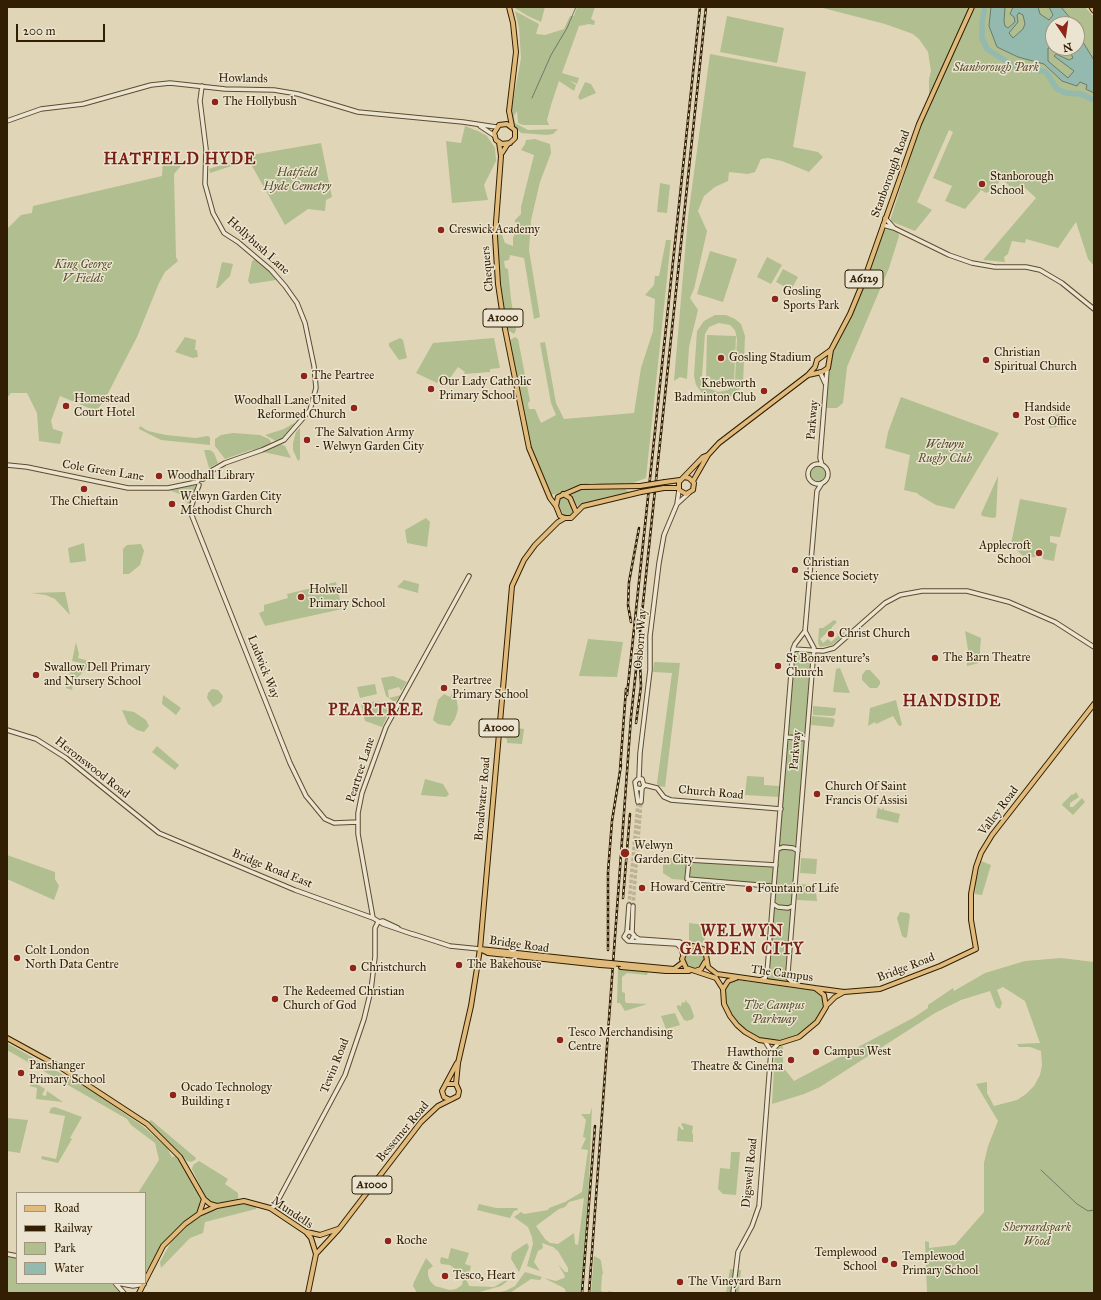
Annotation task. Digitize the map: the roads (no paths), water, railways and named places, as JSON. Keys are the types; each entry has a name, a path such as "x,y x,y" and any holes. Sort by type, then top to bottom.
{"main road":[{"path":"509,7 513,23 516,52 509,111 515,138 510,143 505,144 499,142 495,136 496,127 502,124 509,111"},
{"name":"Stanborough Road","path":"808,375 827,370 831,350 850,314 864,280 919,124 972,7"},
{"path":"502,124 512,126"},
{"name":"Chequers","path":"499,142 501,156 495,226 498,284 529,448 549,494 556,506"},
{"name":"Chequers","path":"501,156 510,143"},
{"name":"Stanborough Road","path":"693,481 708,455 719,442 808,375 815,367 817,360 822,358 831,350"},
{"path":"822,358 828,362"},
{"path":"815,367 820,372"},
{"name":"Stanborough Road","path":"682,479 703,457 708,455"},
{"path":"556,506 558,497 563,494 589,485 625,488 689,478 693,481 694,488 689,493 684,493 679,489 664,488 641,492 583,506 576,512 570,498 563,494"},
{"path":"679,489 682,479"},
{"path":"549,494 558,497"},
{"name":"A1000","path":"556,506 560,516"},
{"name":"A1000","path":"565,518 574,516 576,512"},
{"path":"560,516 565,518"},
{"name":"Broadwater Road","path":"558,522 560,516"},
{"name":"Broadwater Road","path":"480,949 512,586 529,553 558,522 565,518"},
{"name":"Valley Road","path":"976,949 972,920 971,894 976,867 981,853 992,835 1094,704"},
{"path":"736,978 712,971 708,967 706,955 703,949 693,946 687,948 683,955 682,963 692,971 716,978 723,989 726,1008 737,1026 750,1035 765,1041 780,1042 794,1039 809,1031 821,1017 827,1005 835,997 844,992"},
{"name":"A1000","path":"451,1100 459,1094 456,1084 458,1063 471,1006 480,949"},
{"name":"Bridge Road","path":"480,949 600,963 674,969 682,963"},
{"name":"Bridge Road","path":"815,988 844,992 866,992 888,987 976,949"},
{"path":"692,971 701,969 706,959"},
{"name":"Bridge Road","path":"621,965 671,972 692,971"},
{"name":"The Campus","path":"723,989 728,981 736,978 815,988 823,993 827,1005"},
{"path":"7,1038 60,1067 147,1124 180,1157 204,1199 210,1204 217,1206"},
{"path":"456,1084 447,1084 458,1063"},
{"name":"A1000","path":"443,1096 443,1088 447,1084"},
{"path":"443,1096 451,1100"},
{"name":"Bessemer Road","path":"438,1106 443,1096"},
{"name":"Bessemer Road","path":"316,1254 339,1228 421,1122 438,1106 451,1100"},
{"path":"199,1214 204,1199"},
{"name":"Mundells","path":"146,1278 159,1253 178,1229 199,1214 217,1206 244,1201 270,1208 306,1232 312,1240 316,1254"},
{"path":"306,1232 320,1235 339,1228"},
{"name":"A1000","path":"308,1293 316,1254"}],"street":[{"name":"Howlands","path":"7,121 36,110 89,103 156,84 170,82 225,89 274,90 298,94 358,112 463,122 496,127"},
{"name":"Hollybush Lane","path":"202,86 200,103 206,149 205,184 213,213 224,233 238,242 271,270 297,303 305,323 315,378 315,394 310,410 284,440 262,450 225,463 211,471 202,479"},
{"name":"Howlands","path":"479,125 495,136"},
{"path":"885,218 894,228"},
{"path":"883,225 894,228 949,255 972,263 995,267 1026,267 1043,272 1062,283 1094,309"},
{"name":"Parkway","path":"822,465 820,458 827,370"},
{"name":"Parkway","path":"820,372 825,384"},
{"name":"Parkway","path":"815,465 820,458"},
{"name":"Cole Green Lane","path":"7,465 128,488 168,488 198,483"},
{"path":"817,491 827,479 828,474 827,469 822,465 815,465 810,468 808,474 817,491 805,632 795,644 793,649 826,651 838,646 878,607 900,595 922,591 966,591 996,598 1028,609 1055,622 1094,647"},
{"name":"Ludwick Way","path":"202,479 203,484 198,483 191,507 192,516 290,763 306,796 325,819 334,823 358,822"},
{"path":"814,483 822,484"},
{"name":"Osborn Way","path":"637,788 634,782 639,778 640,753 650,670 650,636 658,570 664,534 677,504 679,489"},
{"name":"Osborn Way","path":"677,504 689,493"},
{"name":"Peartree Lane","path":"373,918 358,822 362,793 381,739 469,576"},
{"name":"Parkway","path":"795,985 788,975 814,651 814,645 805,632"},
{"name":"Parkway","path":"757,981 765,978 767,973 793,649"},
{"name":"Heronswood Road","path":"7,730 36,739 66,758 159,833"},
{"path":"787,737 807,739"},
{"path":"639,778 643,780 643,786 639,802 637,788 643,786"},
{"name":"Church Road","path":"643,786 657,788 664,797 671,800 781,809"},
{"name":"Bridge Road East","path":"159,833 295,890 373,918 378,922 383,921 415,935 450,946 480,949"},
{"path":"778,849 783,847 793,848 798,851"},
{"path":"774,888 770,886 687,879 689,860 776,865"},
{"path":"773,904 778,907 788,908 794,906"},
{"path":"631,941 633,935 631,905 625,939 631,941 677,944 681,948 683,955"},
{"name":"Tewin Road","path":"276,1206 345,1075 364,1019 371,990 375,957 375,928 378,922"},
{"path":"627,932 639,939 680,942 687,948"},
{"path":"765,1041 771,1051 780,1042"},
{"name":"Digswell Road","path":"733,1293 738,1252 754,1220 759,1206 771,1051"},
{"path":"270,1208 276,1206 277,1213"},
{"path":"117,1284 124,1293"},
{"path":"122,1284 133,1286 138,1284"}],"water":[{"path":"991,7 1005,7 1004,21 1005,26 1008,28 1015,22 1014,17 1010,14 1013,7 1038,7 1040,14 1045,17 1045,56 1048,56 1048,61 1068,78 1074,71 1054,56 1060,56 1069,60 1073,58 1072,56 1085,56 1085,46 1094,60 1094,93 1086,89 1087,85 1080,82 1077,86 1062,81 1044,64 1018,57 997,47 989,26","holes":["1019,13 1023,15 1025,24 1023,29 1013,38 1009,33 1018,22 1017,15"]},
{"path":"1049,7 1061,7 1068,16 1052,16"}],"waterway":[{"path":"532,98 551,55 567,28 576,7"},
{"path":"985,7 982,21 982,38 987,49 1012,65 1046,72 1057,89 1066,93 1081,94 1094,100"},
{"path":"1041,1170 1077,1204 1088,1211 1094,1210"}],"tunnel":[{"path":"629,905 638,802"},
{"path":"633,906 641,802"}],"railway":[{"path":"627,695 700,7"},
{"path":"589,1293 631,717 706,7"},
{"path":"631,622 628,605 629,582 639,528"},
{"path":"636,723 641,686 640,663"},
{"path":"620,770 626,689"},
{"path":"608,950 608,872 612,821 621,765"},
{"path":"623,898 630,814"},
{"path":"582,1293 595,1126"}],"place":[{"name":"The Hollybush","path":"215,102"},
{"name":"Stanborough School","path":"982,184"},
{"name":"Creswick Academy","path":"441,230"},
{"name":"Gosling Sports Park","path":"775,299"},
{"name":"Gosling Stadium","path":"721,358"},
{"name":"Christian Spiritual Church","path":"986,360"},
{"name":"The Peartree","path":"304,376"},
{"name":"Our Lady Catholic Primary School","path":"431,389"},
{"name":"Knebworth Badminton Club","path":"764,391"},
{"name":"Homestead Court Hotel","path":"66,406"},
{"name":"Woodhall Lane United Reformed Church","path":"354,408"},
{"name":"Handside Post Office","path":"1016,415"},
{"name":"The Salvation Army - Welwyn Garden City","path":"307,440"},
{"name":"Woodhall Library","path":"159,476"},
{"name":"The Chieftain","path":"84,489"},
{"name":"Welwyn Garden City Methodist Church","path":"172,504"},
{"name":"Applecroft School","path":"1039,553"},
{"name":"Christian Science Society","path":"795,570"},
{"name":"Holwell Primary School","path":"301,597"},
{"name":"Christ Church","path":"831,634"},
{"name":"The Barn Theatre","path":"935,658"},
{"name":"St Bonaventure's Church","path":"778,666"},
{"name":"Swallow Dell Primary and Nursery School","path":"36,675"},
{"name":"Peartree Primary School","path":"444,688"},
{"name":"Church Of Saint Francis Of Assisi","path":"817,794"},
{"name":"Welwyn Garden City","path":"625,853"},
{"name":"Howard Centre","path":"642,888"},
{"name":"Fountain of Life","path":"749,889"},
{"name":"Colt London North Data Centre","path":"17,958"},
{"name":"The Bakehouse","path":"459,965"},
{"name":"Christchurch","path":"353,968"},
{"name":"The Redeemed Christian Church of God","path":"275,999"},
{"name":"Tesco Merchandising Centre","path":"560,1040"},
{"name":"Campus West","path":"816,1052"},
{"name":"Hawthorne Theatre & Cinema","path":"791,1060"},
{"name":"Panshanger Primary School","path":"21,1073"},
{"name":"Ocado Technology Building 1","path":"173,1095"},
{"name":"Roche","path":"388,1241"},
{"name":"Templewood School","path":"885,1260"},
{"name":"Templewood Primary School","path":"894,1264"},
{"name":"Tesco, Heart","path":"445,1276"},
{"name":"The Vineyard Barn","path":"680,1282"}],"district":[{"name":"HATFIELD HYDE","path":"180,160"},
{"name":"HANDSIDE","path":"952,702"},
{"name":"PEARTREE","path":"376,711"},
{"name":"WELWYN GARDEN CITY","path":"742,941"}],"park label":[{"name":"Stanborough Park","path":"996,68"},
{"name":"Hatfield Hyde Cemetry","path":"297,180"},
{"name":"King George V Fields","path":"83,272"},
{"name":"Welwyn Rugby Club","path":"945,452"},
{"name":"The Campus Parkway","path":"774,1013"},
{"name":"Sherrardspark Wood","path":"1037,1235"}]}
